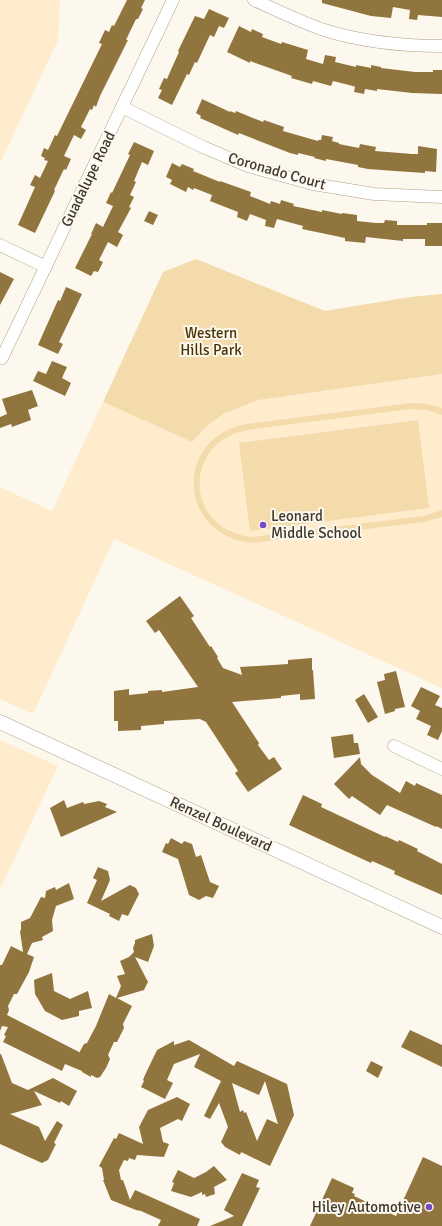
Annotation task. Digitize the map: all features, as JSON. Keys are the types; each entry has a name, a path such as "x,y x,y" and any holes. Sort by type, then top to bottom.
{"street":[{"name":"Guadalupe Road","path":"2,358 173,0"},
{"path":"254,0 321,29 351,37 382,43 442,46"},
{"name":"Coronado Court","path":"122,107 203,147 248,166 313,184 374,194 442,197"},
{"path":"0,245 46,267"},
{"name":"Renzel Boulevard","path":"0,722 442,927"},
{"path":"394,746 442,768"}],"shaded area":[{"path":"0,0 60,0 58,40 0,163"},
{"name":"Leonard Middle School","path":"442,374 442,688 114,539 33,714 0,699 0,487 52,511 103,402 192,442 206,426 223,414 241,405 263,398"},
{"path":"0,740 58,766 0,889"}],"green space":[{"name":"Western Hills Park","path":"196,259 325,311 410,297 442,294 442,374 258,400 223,414 207,426 192,442 103,402 163,272"},
{"path":"410,403 426,404 442,408 442,415 427,410 411,409 247,430 226,438 211,452 202,468 200,486 204,504 214,519 230,531 252,537 424,516 442,510 442,517 424,522 251,543 227,536 209,523 198,505 194,485 196,465 206,447 223,433 246,424"},
{"path":"418,420 429,508 250,531 239,443"}],"building":[{"path":"127,0 145,0 141,8 143,9 138,19 136,19 126,40 128,40 96,107 94,105 92,110 90,109 81,127 86,130 81,139 74,135 64,156 71,159 66,170 64,169 35,233 18,225 35,187 30,185 35,175 40,178 48,161 44,160 45,158 41,156 44,148 48,150 55,135 57,136 102,44 99,43 105,30 109,32 112,25 114,26"},
{"path":"322,0 442,0 442,17 418,15 417,20 409,19 410,10 393,7 391,18 371,16 322,3"},
{"path":"209,9 229,18 224,28 219,26 214,37 210,35 197,63 195,62 189,75 187,74 172,105 158,98 162,90 159,89 164,78 167,79 179,52 178,51 195,16 204,19"},
{"path":"239,26 251,32 252,29 263,34 262,37 281,44 282,42 308,50 306,59 323,64 325,55 336,57 335,62 356,67 356,65 371,68 371,65 381,68 415,72 433,72 433,70 442,70 442,94 412,93 377,89 377,91 365,89 364,94 354,92 355,87 353,86 333,81 331,86 313,81 312,84 291,78 292,76 250,61 250,63 227,52"},
{"path":"202,99 230,112 235,113 236,111 263,122 264,120 284,127 283,131 318,141 321,140 322,135 333,137 332,141 339,144 359,148 360,144 376,147 375,151 412,154 418,154 418,146 437,149 436,172 425,171 425,173 368,169 358,167 358,165 326,159 326,161 298,153 298,155 290,153 239,133 238,135 200,118 201,116 196,113"},
{"path":"134,142 154,151 148,165 142,162 134,181 136,182 130,195 134,197 129,207 131,208 118,232 123,235 117,247 108,242 99,260 103,262 98,272 94,271 91,276 75,268 96,223 103,227 113,206 106,203 130,155 128,154"},
{"path":"172,163 180,167 182,164 194,169 193,171 220,182 251,192 250,196 270,204 271,201 280,204 281,200 294,204 293,206 322,212 322,210 357,215 357,221 384,223 385,220 397,221 397,225 427,225 427,223 442,223 442,246 425,246 425,239 403,239 403,241 366,237 365,243 345,241 345,238 302,229 303,226 277,219 274,228 265,226 266,220 250,214 247,221 237,217 238,212 210,201 212,195 194,188 193,190 188,187 186,192 170,184 172,180 166,177"},
{"path":"149,211 158,215 153,225 144,221"},
{"path":"0,272 14,279 0,305"},
{"path":"66,287 82,294 59,342 63,344 58,354 38,345 58,300 60,301"},
{"path":"52,361 67,367 62,378 71,383 65,396 33,381 38,371 46,374"},
{"path":"32,390 38,406 28,410 31,420 12,427 11,424 0,428 0,417 7,414 2,399"},
{"path":"180,596 194,616 191,618 210,647 211,646 223,668 242,675 240,667 288,664 288,660 312,658 315,699 300,700 300,694 281,696 281,698 232,702 259,743 258,745 269,760 274,757 282,769 248,792 235,773 238,771 206,722 200,719 164,721 164,724 141,726 141,730 118,731 118,721 114,721 114,691 129,689 129,695 148,693 148,691 162,690 162,692 198,687 159,630 155,633 146,621"},
{"path":"396,671 405,707 395,709 395,711 385,714 377,682 385,680 384,674"},
{"path":"421,687 440,696 435,705 442,708 442,731 438,740 427,735 431,726 416,719 420,711 411,706"},
{"path":"364,694 378,717 368,723 355,700"},
{"path":"353,734 354,743 358,743 360,754 334,758 331,737"},
{"path":"360,757 361,764 372,775 400,793 406,781 415,786 416,783 442,795 442,829 387,805 380,815 352,796 349,799 334,784"},
{"path":"303,795 322,804 321,807 385,837 398,842 399,840 418,849 417,851 442,864 442,895 394,874 395,871 372,861 371,863 289,825"},
{"path":"64,800 67,808 83,802 84,804 99,801 107,804 105,807 117,812 61,837 50,808"},
{"path":"171,838 182,844 184,841 192,844 196,857 201,855 210,882 219,886 213,898 206,896 199,900 189,895 178,859 162,852 166,843 168,844"},
{"path":"98,867 108,871 110,880 101,901 130,885 136,888 139,894 128,916 122,914 119,921 109,916 110,914 87,903 97,880 93,878"},
{"path":"69,883 74,899 56,906 52,920 53,931 42,937 43,940 32,943 27,954 34,957 29,972 17,994 14,994 8,1006 9,1010 7,1015 79,1053 84,1044 87,1043 96,1026 109,994 116,998 121,986 117,976 125,974 120,961 129,957 134,952 133,948 135,940 152,934 154,946 148,962 135,957 148,982 144,990 117,998 132,1006 123,1024 124,1028 117,1042 114,1042 108,1055 110,1059 106,1068 100,1077 97,1078 91,1075 91,1077 82,1071 65,1064 62,1071 3,1042 6,1036 4,1035 8,1027 2,1026 0,1031 0,965 2,965 11,946 23,952 20,931 21,922 30,918 41,897 45,898 46,891 55,887 56,890"},
{"path":"52,973 54,991 70,999 88,991 92,1008 79,1011 79,1016 62,1020 45,1011 35,994 34,980"},
{"path":"410,1030 442,1045 442,1067 401,1047"},
{"path":"189,1040 234,1066 237,1061 287,1084 294,1115 270,1166 241,1152 240,1155 225,1147 221,1142 228,1127 219,1103 210,1119 204,1116 221,1081 194,1067 200,1054 174,1064 167,1080 173,1083 165,1099 141,1087 157,1050 174,1041 174,1045","holes":["265,1081 278,1124 267,1119 257,1141 246,1112 244,1113 243,1110 240,1112 232,1083 259,1095"]},
{"path":"0,1054 12,1083 28,1090 53,1078 77,1091 69,1106 61,1101 60,1103 34,1091 42,1105 10,1114 39,1127 45,1141 57,1121 63,1125 48,1160 42,1163 0,1144"},
{"path":"371,1061 383,1067 378,1078 366,1071"},
{"path":"177,1097 190,1104 182,1121 178,1119 160,1128 163,1142 169,1144 164,1157 137,1155 135,1160 129,1158 128,1161 124,1160 119,1170 121,1180 123,1180 130,1200 135,1190 200,1219 197,1226 158,1226 161,1220 111,1200 103,1180 102,1168 99,1166 114,1138 116,1139 119,1133 143,1144 139,1127 148,1110"},
{"path":"423,1157 442,1166 442,1226 310,1226 332,1178 354,1188 352,1193 355,1194 354,1196 396,1216"},
{"path":"214,1166 227,1180 214,1187 215,1194 206,1197 205,1194 202,1195 202,1192 191,1197 171,1191 174,1183 172,1182 178,1170 194,1178"},
{"path":"242,1173 259,1180 256,1187 260,1188 242,1226 210,1226 234,1216 224,1210"}],"place":[{"name":"Leonard Middle School","path":"263,525"},
{"name":"Hiley Automotive","path":"429,1207"}]}
